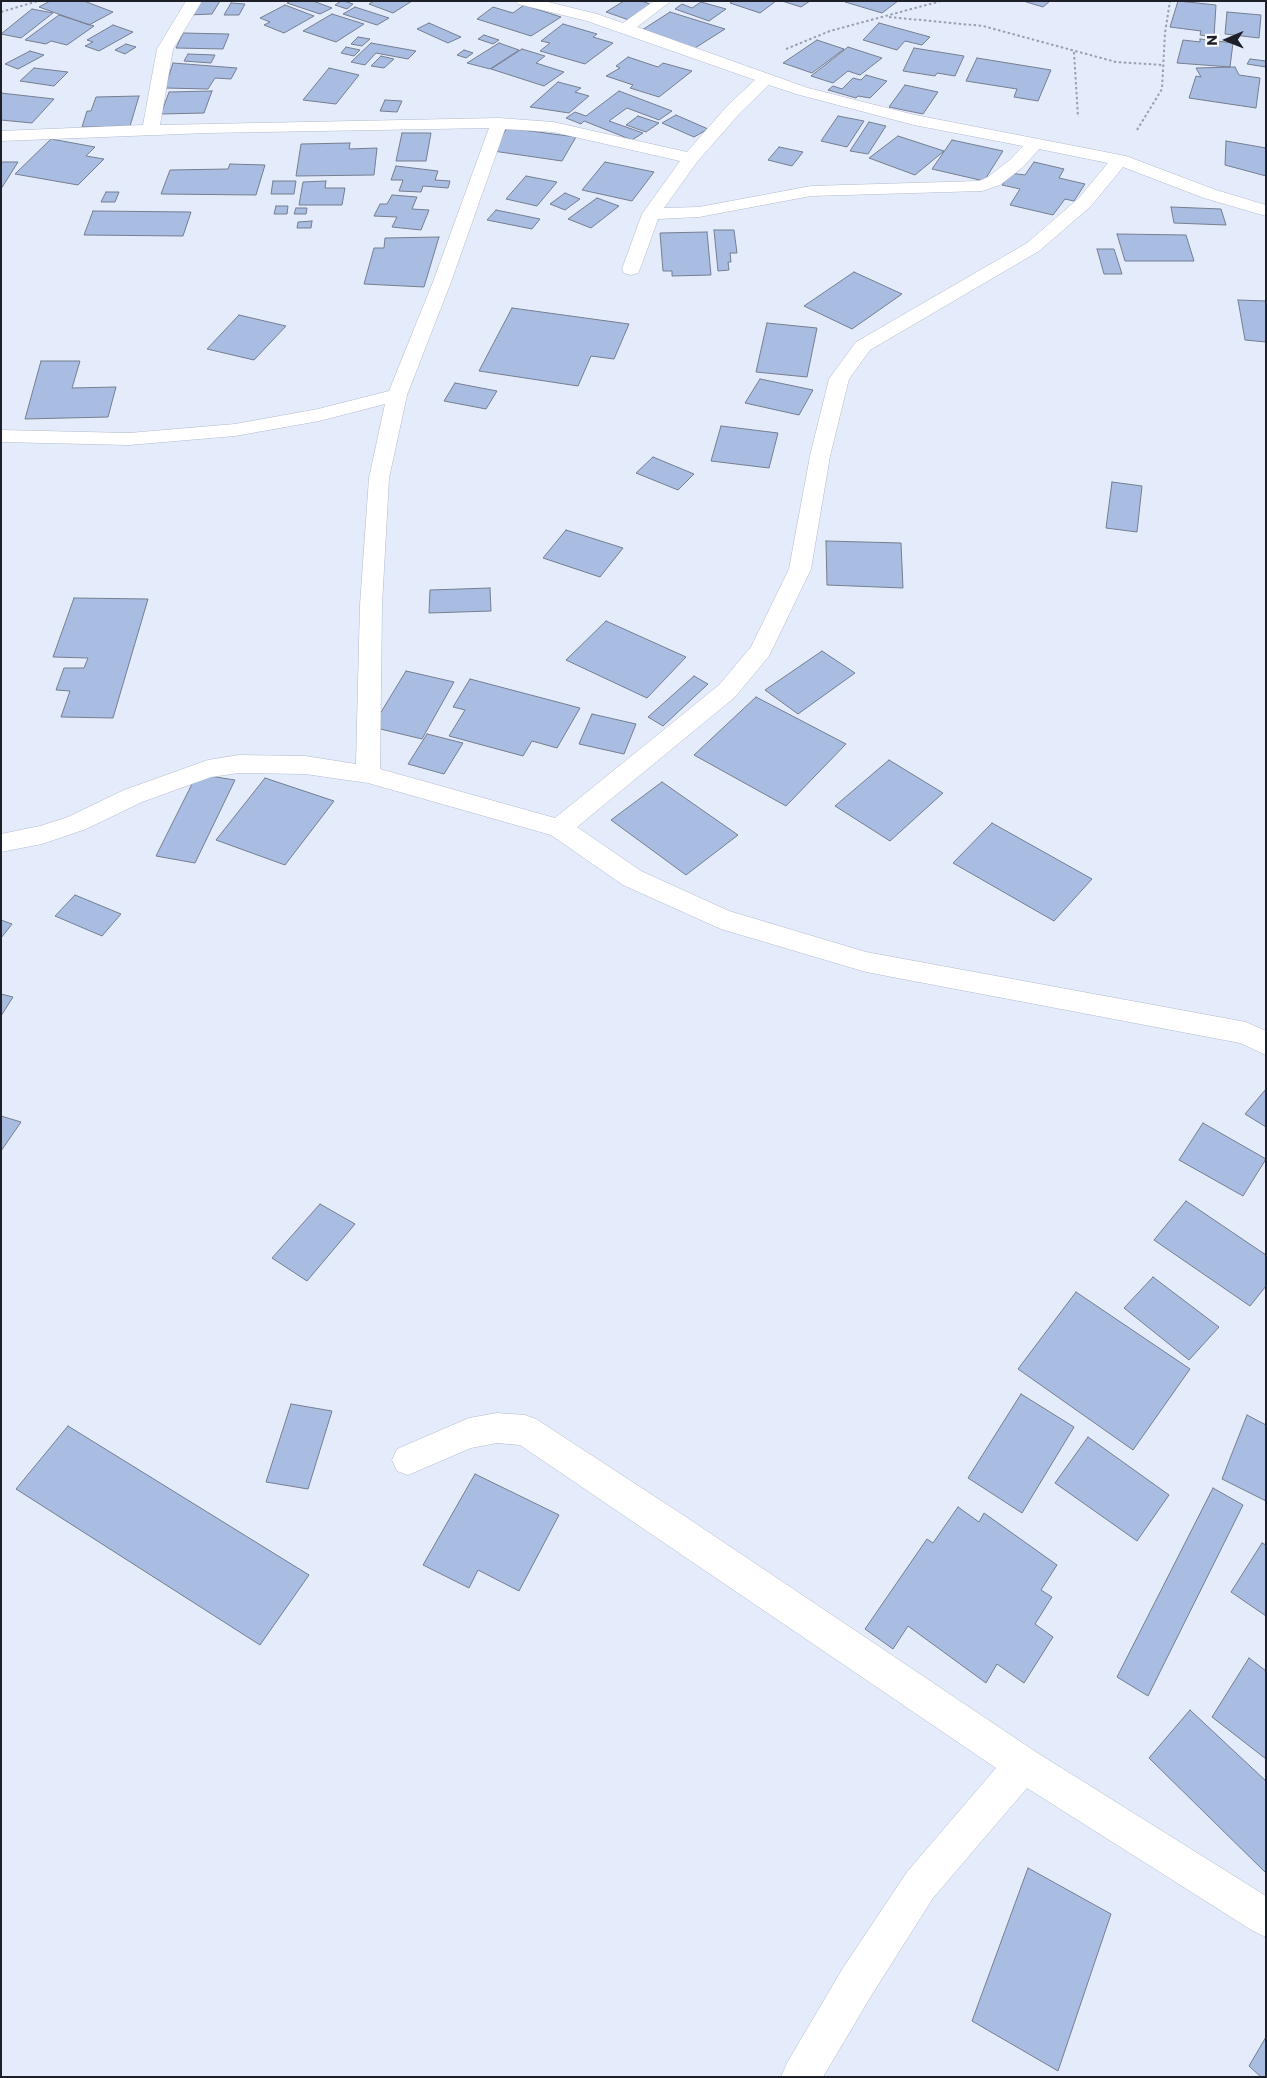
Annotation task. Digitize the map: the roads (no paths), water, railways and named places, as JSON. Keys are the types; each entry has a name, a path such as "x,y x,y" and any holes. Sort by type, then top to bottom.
{"street":[{"path":"150,130 165,49 194,1"},
{"path":"523,1 592,17 802,91 914,120 1120,160 1210,194 1266,210"},
{"path":"624,29 664,1"},
{"path":"631,269 651,214 691,158 734,109 758,76"},
{"path":"368,774 371,605 379,478 397,395 442,282 499,123"},
{"path":"1,136 150,130 499,123 553,127 691,158"},
{"path":"651,214 699,212 811,191 982,186 994,181 1017,163 1035,144"},
{"path":"559,828 727,691 761,651 800,569 820,456 839,379 863,346 1033,247 1085,202 1120,160"},
{"path":"1,436 129,439 235,430 319,415 397,395"},
{"path":"1,843 42,836 77,823 132,796 208,769 239,764 305,765 368,774 559,828 632,878 730,922 866,962 1246,1033 1266,1044"},
{"path":"408,1460 470,1433 497,1428 525,1430 674,1528 1023,1765 1266,1918"},
{"path":"802,2077 858,1982 920,1885 1023,1765"}]}
